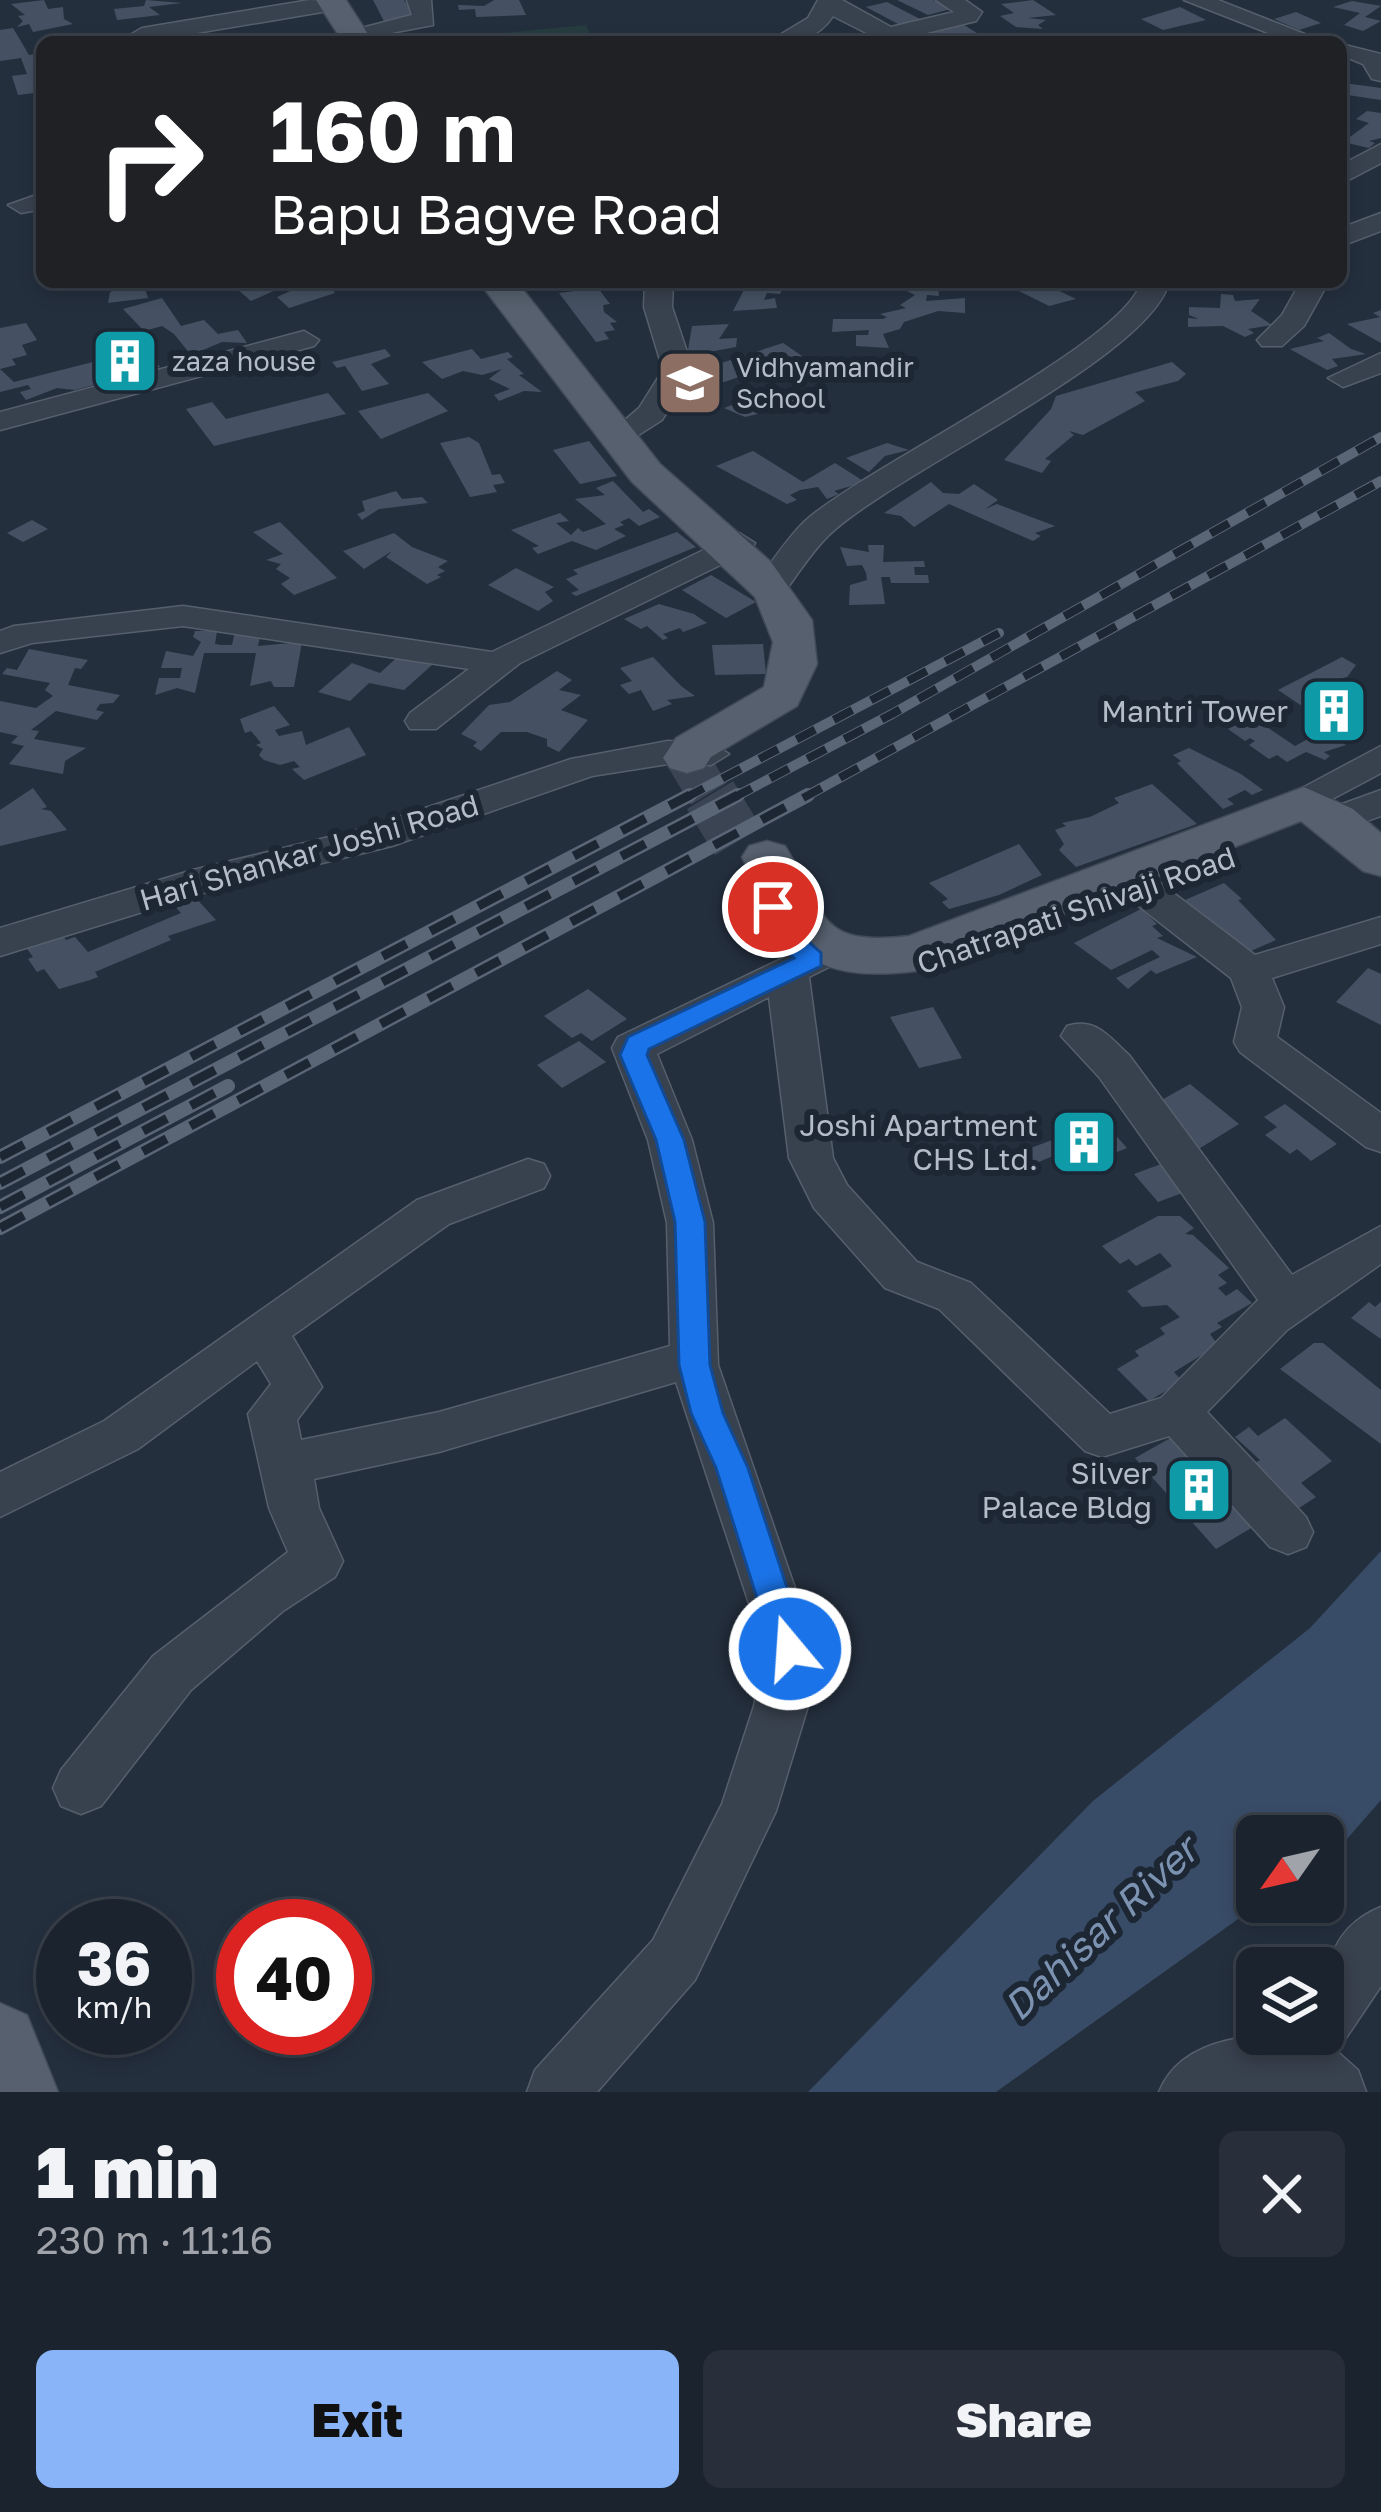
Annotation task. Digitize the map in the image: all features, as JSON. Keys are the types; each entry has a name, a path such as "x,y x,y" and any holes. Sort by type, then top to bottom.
{"main road":[{"path":"327,2 350,36"},
{"path":"502,288 679,508 734,545 775,583 788,613 797,665 790,683 781,696 699,756"},
{"path":"522,288 616,426"},
{"path":"1340,808 1381,860"},
{"name":"Chatrapati Shivaji Road","path":"809,961 848,970 914,966 1141,888 1340,808"},
{"name":"Chatrapati Shivaji Road","path":"809,961 916,953 1340,808"},
{"path":"758,859 784,934 809,961"},
{"path":"0,2042 19,2092"}],"street":[{"path":"364,36 425,20 419,0"},
{"path":"904,36 968,16 970,12 948,0"},
{"path":"1196,0 1295,36"},
{"path":"142,35 327,2"},
{"path":"792,36 817,23 830,3 889,36"},
{"path":"1347,51 1378,70"},
{"path":"1347,77 1378,70"},
{"path":"1347,172 1381,152"},
{"path":"1347,235 1381,221"},
{"path":"616,426 651,414 678,370 669,354 658,307 659,288"},
{"path":"775,583 817,528 1092,350 1151,298 1154,288"},
{"path":"1272,340 1294,320 1309,288"},
{"path":"5,417 304,340"},
{"path":"1343,378 1381,362"},
{"path":"423,721 498,663 734,545"},
{"path":"0,644 26,633 183,616 498,663"},
{"name":"Hari Shankar Joshi Road","path":"0,942 237,870 417,826 554,775 699,756"},
{"path":"1340,808 1381,757"},
{"path":"1141,888 1249,971 1263,1007 1255,1042 1381,1136"},
{"path":"1249,971 1381,930"},
{"path":"557,2092 674,1960 748,1811 782,1706 790,1649 732,1468 707,1413 694,1358 690,1222 670,1140 634,1048 809,961"},
{"path":"809,961 791,1030 811,1158 830,1196 902,1275 956,1296 1102,1437 1178,1413 1207,1376 1287,1304 1381,1243"},
{"path":"1082,1036 1114,1066 1287,1304"},
{"path":"0,1496 121,1435 433,1212 528,1176"},
{"path":"81,1789 172,1672 265,1595 317,1561 294,1508 272,1414 298,1387 262,1331"},
{"path":"287,1464 439,1432 694,1358"},
{"path":"1178,1413 1288,1532"},
{"path":"1190,2092 1206,2077 1312,2059 1381,1935"}],"green space":[{"path":"586,25 591,36 471,36"}],"water":[{"name":"Dahisar River","path":"1381,1551 1381,1800 1347,1839 1344,1841 1344,1815 1236,1815 1236,1921 996,2092 808,2092 1093,1801 1310,1628"}],"building":[{"path":"44,0 48,9 63,7 64,19 73,24 33,32 29,24 17,27 23,21 18,16 25,15 11,4"},
{"path":"146,0 182,3 149,7 160,15 117,20 114,9 144,6"},
{"path":"373,0 404,0 419,21 386,25"},
{"path":"494,0 519,0 526,15 476,17 475,9 459,10 458,5 484,6"},
{"path":"897,0 933,0 951,9 928,15"},
{"path":"1033,0 1056,15 1028,18 1046,20 1038,25 1043,29 1016,27 1000,16 1014,13 1001,4"},
{"path":"1352,1 1381,6 1365,17 1381,21 1363,31 1344,25 1360,13 1333,7"},
{"path":"887,2 920,19 900,25 866,7"},
{"path":"1180,7 1206,20 1163,30 1141,19"},
{"path":"1296,12 1321,23 1299,30 1274,19"},
{"path":"956,20 982,36 910,36 907,34"},
{"path":"13,28 29,55 36,54 36,93 18,95 12,76 27,74 21,58 0,61 0,30"},
{"path":"1347,83 1381,88 1381,100 1347,95"},
{"path":"1367,111 1381,113 1381,138 1369,141 1375,143 1369,148 1347,143 1369,123 1356,119"},
{"path":"145,288 148,298 108,303 110,292"},
{"path":"236,288 281,288 251,301"},
{"path":"297,288 332,288 335,293 289,308 277,297"},
{"path":"598,288 610,304 603,305 604,312 617,322 610,323 615,330 604,332 609,339 596,342 559,293"},
{"path":"745,288 782,288 780,294 767,293 764,300 775,298 777,308 733,311"},
{"path":"938,288 939,296 927,295 926,301 965,298 965,313 938,311 904,322 900,329 883,334 889,348 856,346 856,335 868,335 869,330 832,332 833,319 883,319 887,317 880,314 906,308 900,305 915,295 907,291"},
{"path":"1013,288 1053,288 1076,299 1049,306"},
{"path":"1221,294 1233,295 1235,301 1260,299 1251,311 1272,325 1248,329 1254,333 1245,337 1223,326 1188,327 1188,318 1199,319 1189,315 1189,307 1220,308"},
{"path":"162,298 181,326 204,320 218,334 238,330 247,343 222,342 191,355 174,334 162,326 144,331 123,309"},
{"path":"1381,310 1381,343 1347,324 1380,317 1373,313"},
{"path":"26,323 37,340 22,345 27,355 12,359 16,365 0,369 0,328"},
{"path":"729,324 719,339 737,338 736,347 687,356 692,326"},
{"path":"1329,333 1366,354 1332,359 1338,366 1327,370 1290,349 1324,341 1317,338"},
{"path":"783,343 802,356 703,389 684,375"},
{"name":"zaza house","path":"144,349 150,356 140,359 144,363 154,360 160,367 141,372 121,367 113,369 118,376 113,380 75,390 57,388 26,400 20,392 31,389 28,385 0,392 0,369 14,382"},
{"path":"385,349 391,356 371,364 389,384 362,391 345,366 337,368 332,362"},
{"path":"472,349 481,359 508,352 513,357 507,359 524,374 519,375 542,392 524,391 499,401 494,395 510,389 489,379 502,369 482,375 463,371 442,379 422,362"},
{"path":"1172,362 1186,374 1178,381 1135,392 1145,401 1083,435 1069,431 1074,435 1045,459 1051,461 1042,473 1004,460 1051,409 1056,396"},
{"path":"788,391 805,403 745,417 724,408 760,394 767,398"},
{"path":"328,393 346,414 214,446 186,409 212,402 226,419"},
{"path":"428,393 448,411 381,439 358,411"},
{"path":"469,437 479,443 492,475 500,474 505,483 493,485 497,492 470,497 440,443"},
{"path":"589,441 617,476 580,484 553,450"},
{"path":"887,443 909,450 885,456 869,472 846,458"},
{"path":"753,451 803,482 835,463 865,482 834,491 839,494 827,499 818,487 800,490 790,495 797,500 787,504 716,466"},
{"path":"613,481 643,512 649,509 660,517 639,526 629,518 620,522 624,525 614,529 626,536 596,550 572,541 538,554 532,548 539,546 511,530 560,513 569,521 556,523 571,535 578,528 583,532 606,524 575,499 605,495 596,488"},
{"path":"931,482 943,493 959,494 974,484 998,500 985,509 997,504 1055,526 1035,533 1041,536 1033,541 949,504 914,527 901,516 884,513"},
{"path":"396,491 402,499 422,497 428,503 379,509 362,520 357,514 365,511 362,501"},
{"path":"32,520 48,529 23,542 7,533"},
{"path":"280,522 337,578 294,595 281,584 290,578 276,569 281,564 266,560 283,554 253,532"},
{"path":"677,532 696,547 576,596 571,593 579,590 566,579 578,574 573,570"},
{"path":"394,533 412,547 448,561 438,567 445,571 437,575 441,577 427,584 386,557 392,551 364,569 343,551"},
{"path":"868,545 884,545 883,562 924,561 925,567 914,567 915,575 928,575 929,583 891,583 890,577 881,577 885,604 849,605 850,585 867,580 866,573 862,565 847,566 840,547 869,552"},
{"path":"516,568 554,587 545,592 553,601 538,611 488,585"},
{"path":"711,575 756,602 726,618 682,590"},
{"path":"659,604 707,623 663,634 668,638 663,640 647,626 641,629 624,619"},
{"path":"195,631 217,631 215,644 221,645 232,645 235,631 260,637 258,646 302,642 294,687 274,687 271,681 250,686 256,653 204,653 195,693 177,688 155,695 159,678 180,678 182,668 161,668 166,651 193,656 201,642 193,637"},
{"path":"763,644 766,674 715,675 712,645"},
{"path":"29,649 88,660 81,669 75,668 68,685 120,695 113,703 100,704 96,710 104,712 97,720 56,711 31,730 39,731 34,739 86,748 65,761 63,774 9,764 24,746 11,743 18,736 0,732 0,701 36,708 53,696 45,690 50,683 2,674 7,668 17,670"},
{"path":"405,650 432,665 404,690 369,683 350,701 318,692 352,663 380,673"},
{"path":"653,657 695,696 667,700 672,704 653,711 641,690 629,694 620,685 632,681 620,668"},
{"name":"Mantri Tower","path":"1342,657 1356,665 1347,677 1322,684 1366,715 1350,724 1363,733 1340,740 1346,745 1324,752 1330,756 1325,760 1306,752 1287,762 1277,755 1269,759 1249,745 1255,741 1245,741 1228,729 1252,717 1295,746 1332,726 1278,690"},
{"path":"557,671 572,680 559,690 581,695 561,710 588,720 559,752 547,746 547,739 527,732 501,732 481,751 473,746 477,742 461,734 489,705 510,702"},
{"path":"274,706 290,725 275,730 279,736 302,731 306,745 349,727 366,755 304,780 292,769 300,767 294,761 280,765 264,760 259,755 263,749 256,745 261,743 251,731 245,733 240,719"},
{"path":"1189,748 1263,790 1252,795 1245,790 1227,799 1234,804 1223,809 1177,763 1181,761 1173,755"},
{"path":"1152,784 1197,824 1076,867 1059,850 1064,844 1055,830 1066,826 1062,823 1090,817 1119,803 1114,798"},
{"path":"33,788 47,807 41,809 51,811 67,830 0,846 0,810"},
{"path":"1019,844 1042,875 999,895 949,909 942,902 948,899 929,883"},
{"path":"1224,883 1276,940 1251,951 1185,900"},
{"path":"194,896 216,920 168,936 171,940 95,972 98,977 59,989 44,969 37,972 28,959 33,957 25,946 60,932 66,940 75,937 88,952 181,913 174,905"},
{"path":"1141,909 1157,924 1152,926 1163,936 1157,938 1197,957 1156,974 1151,970 1128,989 1116,978 1160,957 1152,950 1111,970 1074,943"},
{"path":"1368,968 1381,974 1381,1025 1336,1002"},
{"path":"588,989 627,1019 592,1041 581,1033 572,1038 544,1016"},
{"path":"933,1007 962,1058 919,1068 890,1017"},
{"path":"579,1041 606,1062 562,1088 537,1065"},
{"path":"1190,1084 1239,1124 1197,1150 1180,1136 1186,1132 1160,1101"},
{"path":"1285,1104 1337,1144 1311,1161 1297,1149 1290,1154 1265,1135 1277,1127 1264,1117"},
{"name":"Joshi Apartment CHS Ltd.","path":"1103,1121 1127,1148 1097,1160 1083,1144 1031,1165 1020,1152"},
{"path":"1161,1164 1185,1192 1158,1202 1134,1174"},
{"path":"1158,1216 1180,1216 1194,1228 1185,1234 1193,1235 1229,1268 1218,1275 1227,1283 1218,1288 1226,1296 1237,1289 1252,1303 1217,1323 1222,1327 1210,1334 1218,1345 1174,1372 1182,1381 1149,1401 1117,1369 1139,1356 1135,1351 1165,1334 1160,1328 1180,1317 1167,1305 1142,1307 1127,1291 1172,1266 1160,1253 1136,1266 1129,1259 1120,1264 1102,1246"},
{"path":"1369,1302 1375,1307 1381,1302 1381,1339 1351,1318"},
{"path":"1314,1343 1323,1343 1381,1390 1381,1444 1280,1369"},
{"path":"1285,1418 1332,1461 1301,1483 1316,1497 1299,1508 1253,1464 1260,1460 1235,1437 1249,1427 1258,1436"},
{"name":"Silver Palace Bldg","path":"1181,1432 1263,1521 1216,1549 1135,1458"}],"tunnel":[{"path":"687,758 711,798"},
{"path":"710,795 750,861"}],"railway":[{"path":"733,798 892,714 1381,437"},
{"path":"803,798 1381,481"},
{"path":"685,798 999,633"},
{"path":"0,1157 690,795"},
{"path":"0,1183 738,795"},
{"path":"0,1228 808,795"},
{"path":"0,1207 228,1086"}],"place":[{"name":"zaza house","path":"125,361"},
{"name":"Vidhyamandir School","path":"690,383"},
{"name":"Mantri Tower","path":"1334,711"},
{"name":"Joshi Apartment CHS Ltd.","path":"1084,1142"},
{"name":"Silver Palace Bldg","path":"1199,1490"}],"route":[{"path":"773,907 784,934 812,960 638,1043 633,1055 670,1140 690,1222 694,1365 790,1649"}]}
